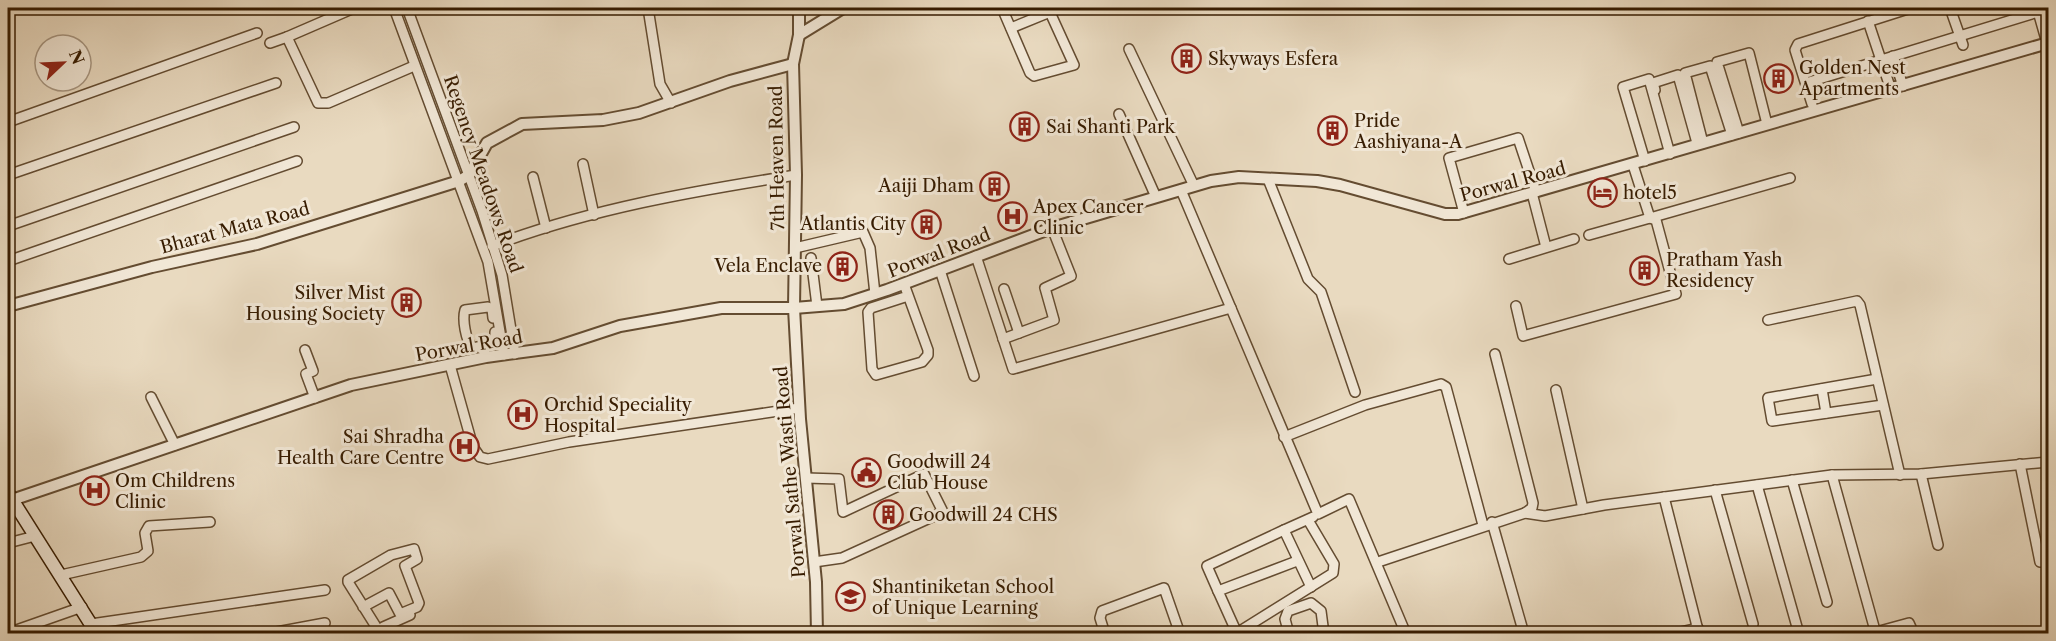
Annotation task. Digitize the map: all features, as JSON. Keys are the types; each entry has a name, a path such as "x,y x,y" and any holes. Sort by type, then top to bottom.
{"main road":[{"path":"10,497 94,629"}],"street":[{"path":"270,43 354,8"},
{"path":"394,8 414,66 464,178 488,262 510,355"},
{"name":"Regency Meadows Road","path":"407,8 464,178 502,275 510,355"},
{"name":"7th Heaven Road","path":"794,308 796,175 793,64 799,36 799,8"},
{"path":"799,36 843,8"},
{"path":"977,8 988,8"},
{"path":"1002,8 1030,73 1034,76 1071,68 1074,65 1049,10 1011,28"},
{"path":"1812,104 1795,50 1798,44 1911,8"},
{"path":"1950,8 1962,40"},
{"path":"646,10 660,84 671,103"},
{"path":"1806,82 1893,56 1962,40 2038,10 2048,43"},
{"path":"1868,21 1891,90"},
{"path":"8,122 257,33"},
{"path":"287,37 318,104 328,104 414,66"},
{"name":"Porwal Road","path":"10,497 175,445 351,385 486,357 553,348 620,326 720,308 794,308 844,304 904,284 1052,228 1194,186 1239,177 1340,185 1445,214 1464,213 2048,43"},
{"path":"1129,49 1194,186"},
{"path":"1736,134 1717,62 1749,53 1767,124"},
{"path":"1893,56 1903,86"},
{"path":"464,178 487,143 522,124 603,120 671,103 730,81 793,64"},
{"path":"1700,144 1684,73 1710,66 1736,134"},
{"path":"1671,153 1653,83 1678,75 1700,144"},
{"path":"1645,161 1623,87 1648,79 1671,153"},
{"path":"8,175 276,83"},
{"path":"1119,114 1156,197"},
{"path":"8,226 294,127"},
{"path":"1464,213 1449,158 1518,138 1534,193 1546,247"},
{"path":"8,261 297,161"},
{"path":"583,164 594,215"},
{"path":"1633,165 1650,218"},
{"path":"492,246 594,215 703,191 796,175"},
{"path":"533,177 546,228"},
{"name":"Bharat Mata Road","path":"8,306 152,267 265,242 464,178"},
{"path":"1268,178 1308,279 1321,292 1355,392"},
{"path":"1589,235 1790,178"},
{"path":"1181,190 1318,514"},
{"path":"1516,306 1523,336 1676,294 1656,220 1650,218"},
{"path":"1004,339 1054,320 1045,288 1071,277 1052,228"},
{"path":"795,248 863,232 870,248 875,294"},
{"path":"1509,259 1574,239"},
{"path":"976,256 1013,369 1231,308"},
{"path":"810,258 817,306"},
{"path":"940,270 974,376"},
{"path":"904,284 928,355 922,362 876,375 872,369 868,312 871,308 908,297"},
{"path":"1004,289 1019,333"},
{"path":"1768,320 1857,301 1900,475"},
{"path":"488,307 492,309 496,340 495,343 483,346 472,348 469,344 465,310 488,307"},
{"name":"Porwal Sathe Wasti Road","path":"794,308 799,408 814,562 817,633"},
{"path":"483,346 486,357"},
{"path":"305,350 313,371 306,374 315,398"},
{"path":"1378,562 1525,513 1532,508 1533,503 1495,354"},
{"path":"450,365 473,447 480,456 488,459 569,442 799,408"},
{"path":"1877,379 1768,398 1772,421 1883,405"},
{"path":"1284,437 1365,405 1441,384 1446,387 1487,524 1524,633"},
{"path":"1822,389 1827,414"},
{"path":"1556,390 1583,509"},
{"path":"151,397 175,445"},
{"path":"1525,513 1545,516 1664,497 1832,475 1921,474 2049,462"},
{"path":"2020,465 2040,562"},
{"path":"806,478 838,479 843,512 924,474 943,512 842,558 814,562"},
{"path":"1921,474 1938,544"},
{"path":"1832,475 1876,633 1909,623 1914,633"},
{"path":"1792,480 1827,602"},
{"path":"1757,485 1799,633"},
{"path":"1715,490 1753,624"},
{"path":"1664,497 1699,631 1672,633"},
{"path":"1308,520 1335,569 1311,587 1240,631 1232,627 1207,566 1349,499 1378,562 1406,633"},
{"path":"61,575 141,557 148,551 145,532 149,526 210,522"},
{"path":"1284,530 1311,587"},
{"path":"8,543 35,536"},
{"path":"363,607 389,593 400,614 417,607 419,603 405,566 417,559 414,549 391,555 348,580 363,607 380,633"},
{"path":"1218,591 1297,561"},
{"path":"1105,633 1100,618 1102,611 1164,588 1180,633"},
{"path":"94,629 325,590"},
{"path":"1289,633 1286,619 1288,611 1311,603 1321,611 1324,633"},
{"path":"8,633 82,608"},
{"path":"380,633 383,627 422,610"},
{"path":"266,633 325,623"}],"place":[{"name":"Skyways Esfera","path":"1187,59"},
{"name":"Golden Nest Apartments","path":"1778,78"},
{"name":"Sai Shanti Park","path":"1025,127"},
{"name":"Pride Aashiyana-A","path":"1333,131"},
{"name":"Aaiji Dham","path":"995,186"},
{"name":"hotel5","path":"1602,193"},
{"name":"Apex Cancer Clinic","path":"1012,217"},
{"name":"Atlantis City","path":"927,224"},
{"name":"Vela Enclave","path":"843,266"},
{"name":"Pratham Yash Residency","path":"1645,270"},
{"name":"Silver Mist Housing Society","path":"406,303"},
{"name":"Orchid Speciality Hospital","path":"523,415"},
{"name":"Sai Shradha Health Care Centre","path":"465,447"},
{"name":"Goodwill 24 Club House","path":"866,472"},
{"name":"Om Childrens Clinic","path":"94,491"},
{"name":"Goodwill 24 CHS","path":"888,515"},
{"name":"Shantiniketan School of Unique Learning","path":"851,597"}]}
